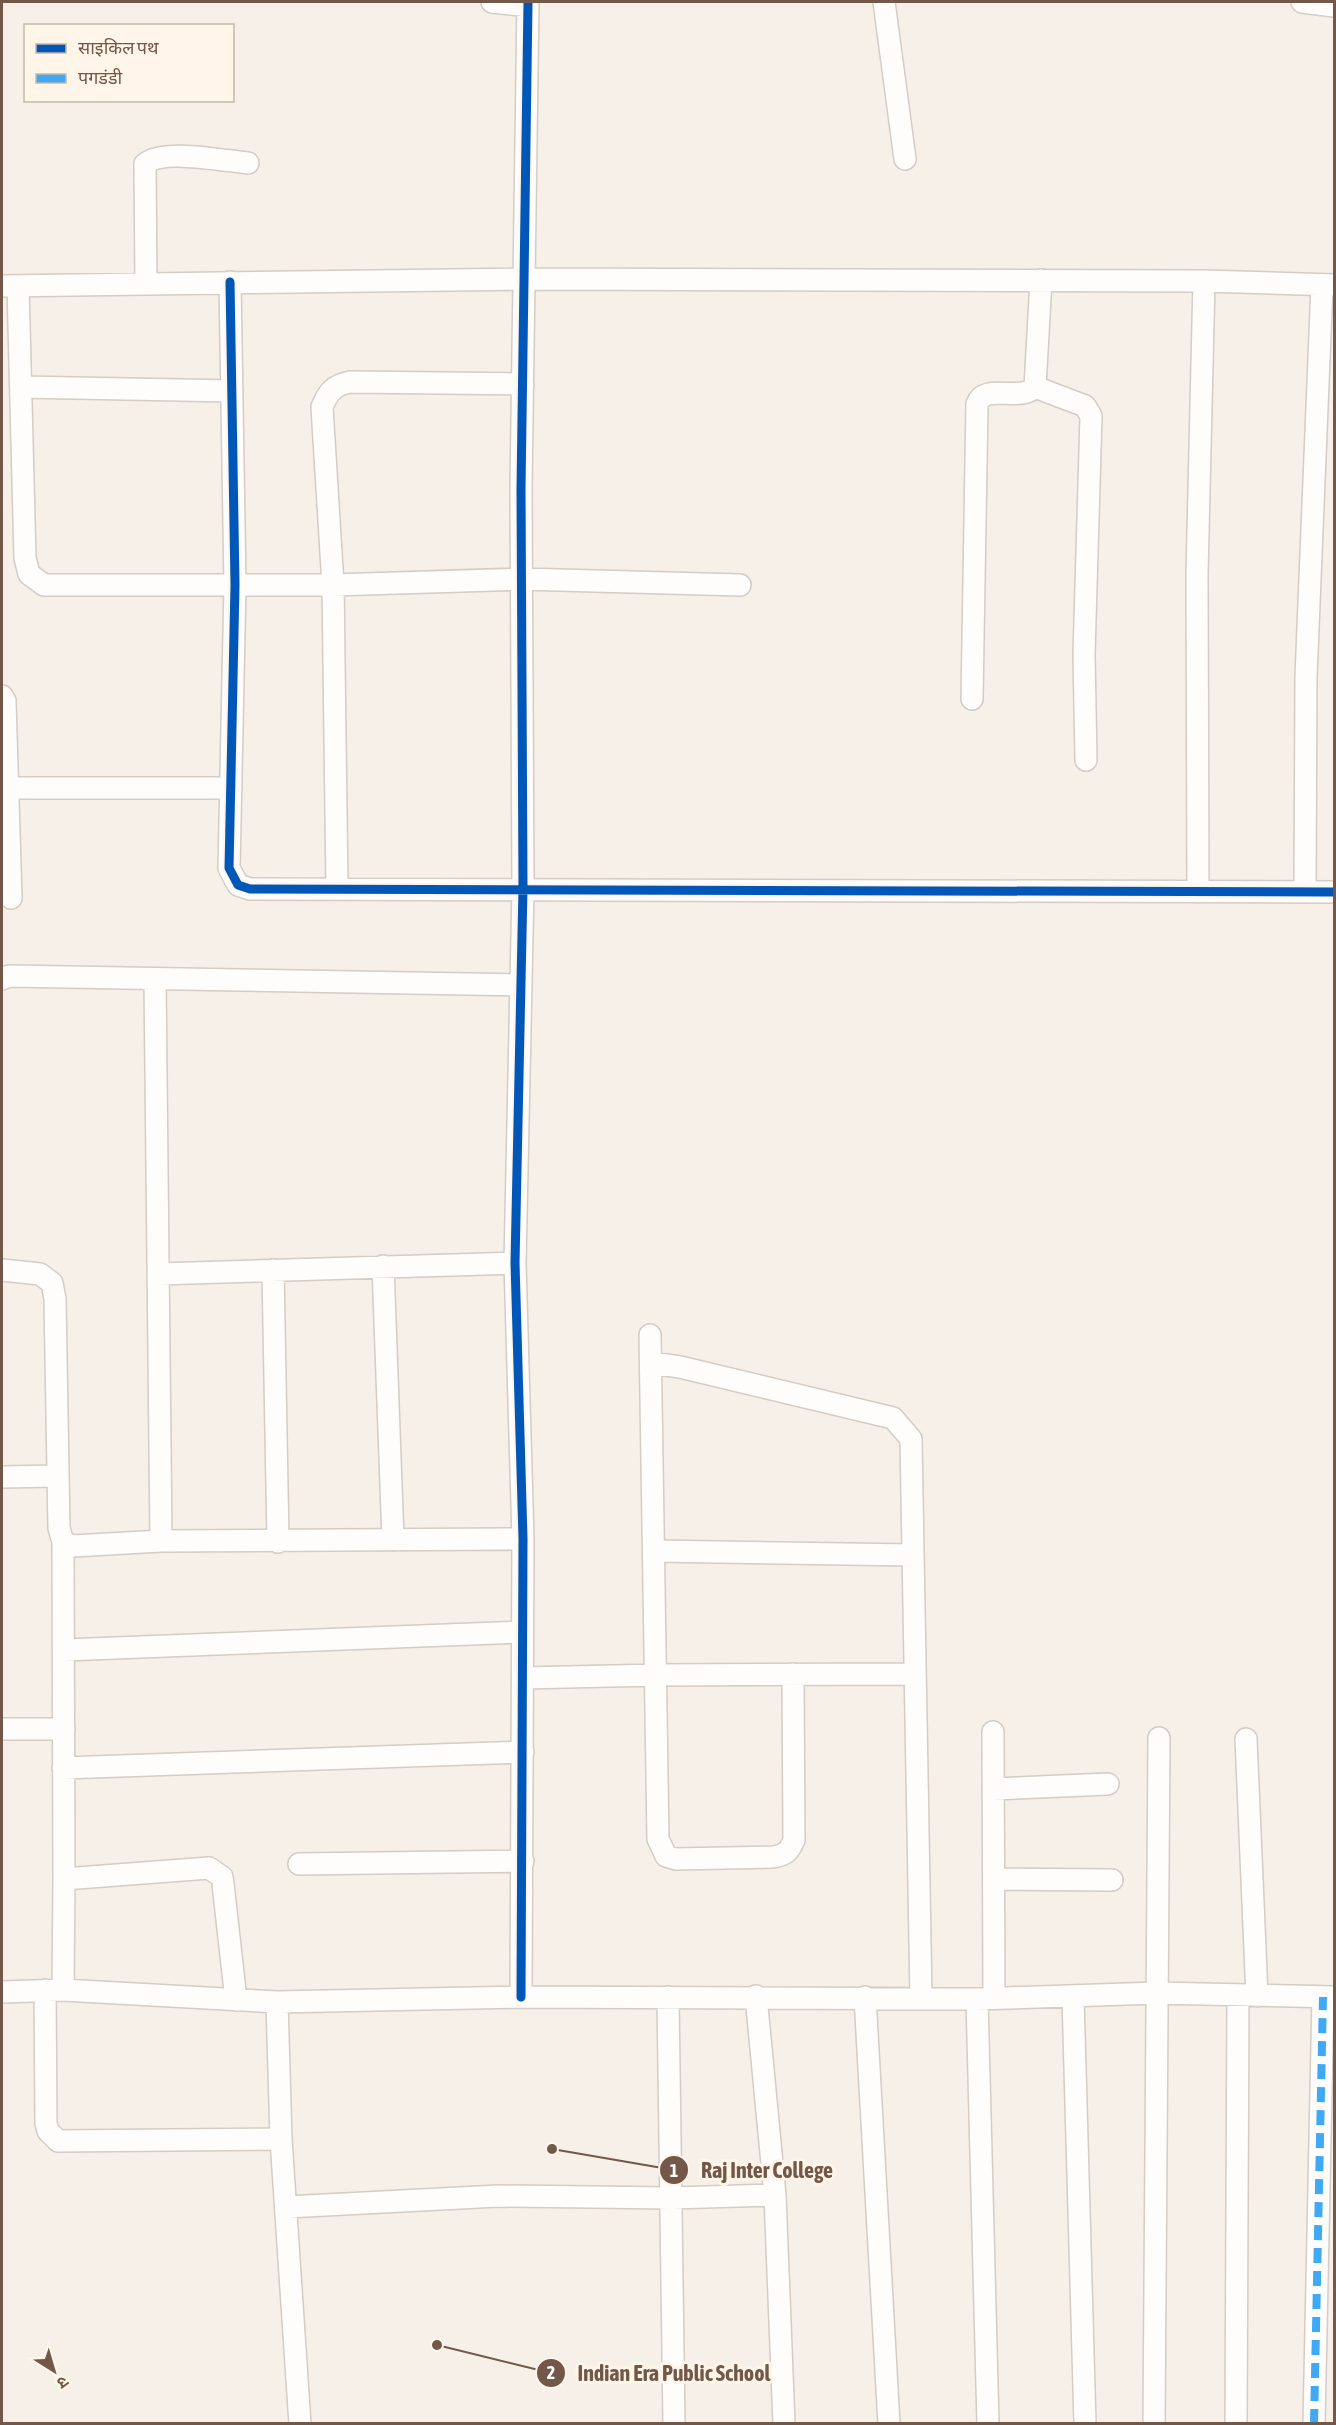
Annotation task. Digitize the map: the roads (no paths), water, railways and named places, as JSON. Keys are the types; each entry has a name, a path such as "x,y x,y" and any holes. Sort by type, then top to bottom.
{"street":[{"path":"492,2 528,4 522,279 523,888 515,1263 523,1539 521,1997"},
{"path":"884,2 905,159"},
{"path":"1302,2 1335,6"},
{"path":"146,284 145,164 151,158 165,156 248,163"},
{"path":"740,585 522,579 333,585 68,587 44,585 29,574 25,558 21,387 10,286 522,279 1204,281 1328,285 1306,677 1305,892"},
{"path":"972,699 977,404 980,397 986,393 1018,395 1028,393 1035,387 1041,280"},
{"path":"1198,892 1197,574 1204,281"},
{"path":"230,282 235,585 229,868 238,885 250,889 1335,892"},
{"path":"337,888 333,585 322,407 327,394 338,384 350,382 523,384"},
{"path":"21,387 232,391"},
{"path":"1035,387 1085,406 1091,416 1084,656 1086,760"},
{"path":"2,696 11,898"},
{"path":"7,788 231,789"},
{"path":"2,979 9,976 521,985"},
{"path":"155,979 161,1541"},
{"path":"159,1274 515,1263"},
{"path":"383,1266 393,1540"},
{"path":"2,1270 40,1274 52,1283 55,1299 59,1528 63,1542 64,1879 54,1990 46,2123 48,2131 58,2141 281,2139"},
{"path":"273,1270 278,1542"},
{"path":"650,1335 658,1839 666,1856 676,1859 772,1857 784,1855 790,1850 794,1840 793,1674"},
{"path":"652,1363 680,1367 893,1418 911,1439 921,1998"},
{"path":"2,1477 58,1476"},
{"path":"63,1542 73,1546 161,1541 523,1539"},
{"path":"655,1551 914,1555"},
{"path":"63,1650 521,1632"},
{"path":"523,1678 915,1674"},
{"path":"2,1729 64,1729"},
{"path":"988,2424 986,1998 994,1880 993,1732"},
{"path":"1154,2424 1159,1738"},
{"path":"1236,2424 1248,1996 1246,1739"},
{"path":"63,1768 523,1752"},
{"path":"994,1789 1108,1784"},
{"path":"299,1864 523,1861"},
{"path":"64,1879 209,1868 216,1871 223,1884 236,2000"},
{"path":"994,1880 1112,1880"},
{"path":"2,1992 54,1990 277,2002 521,1997 986,1998 1156,1993 1329,1997 1314,2424"},
{"path":"756,1996 775,2195 784,2424"},
{"path":"668,1997 674,2424"},
{"path":"865,1997 890,2424"},
{"path":"1073,1997 1085,2424"},
{"path":"277,2002 281,2139 300,2424"},
{"path":"287,2207 498,2196 672,2198 775,2195"}],"place":[{"name":"Raj Inter College","path":"552,2149"},
{"name":"Indian Era Public School","path":"437,2345"}]}
